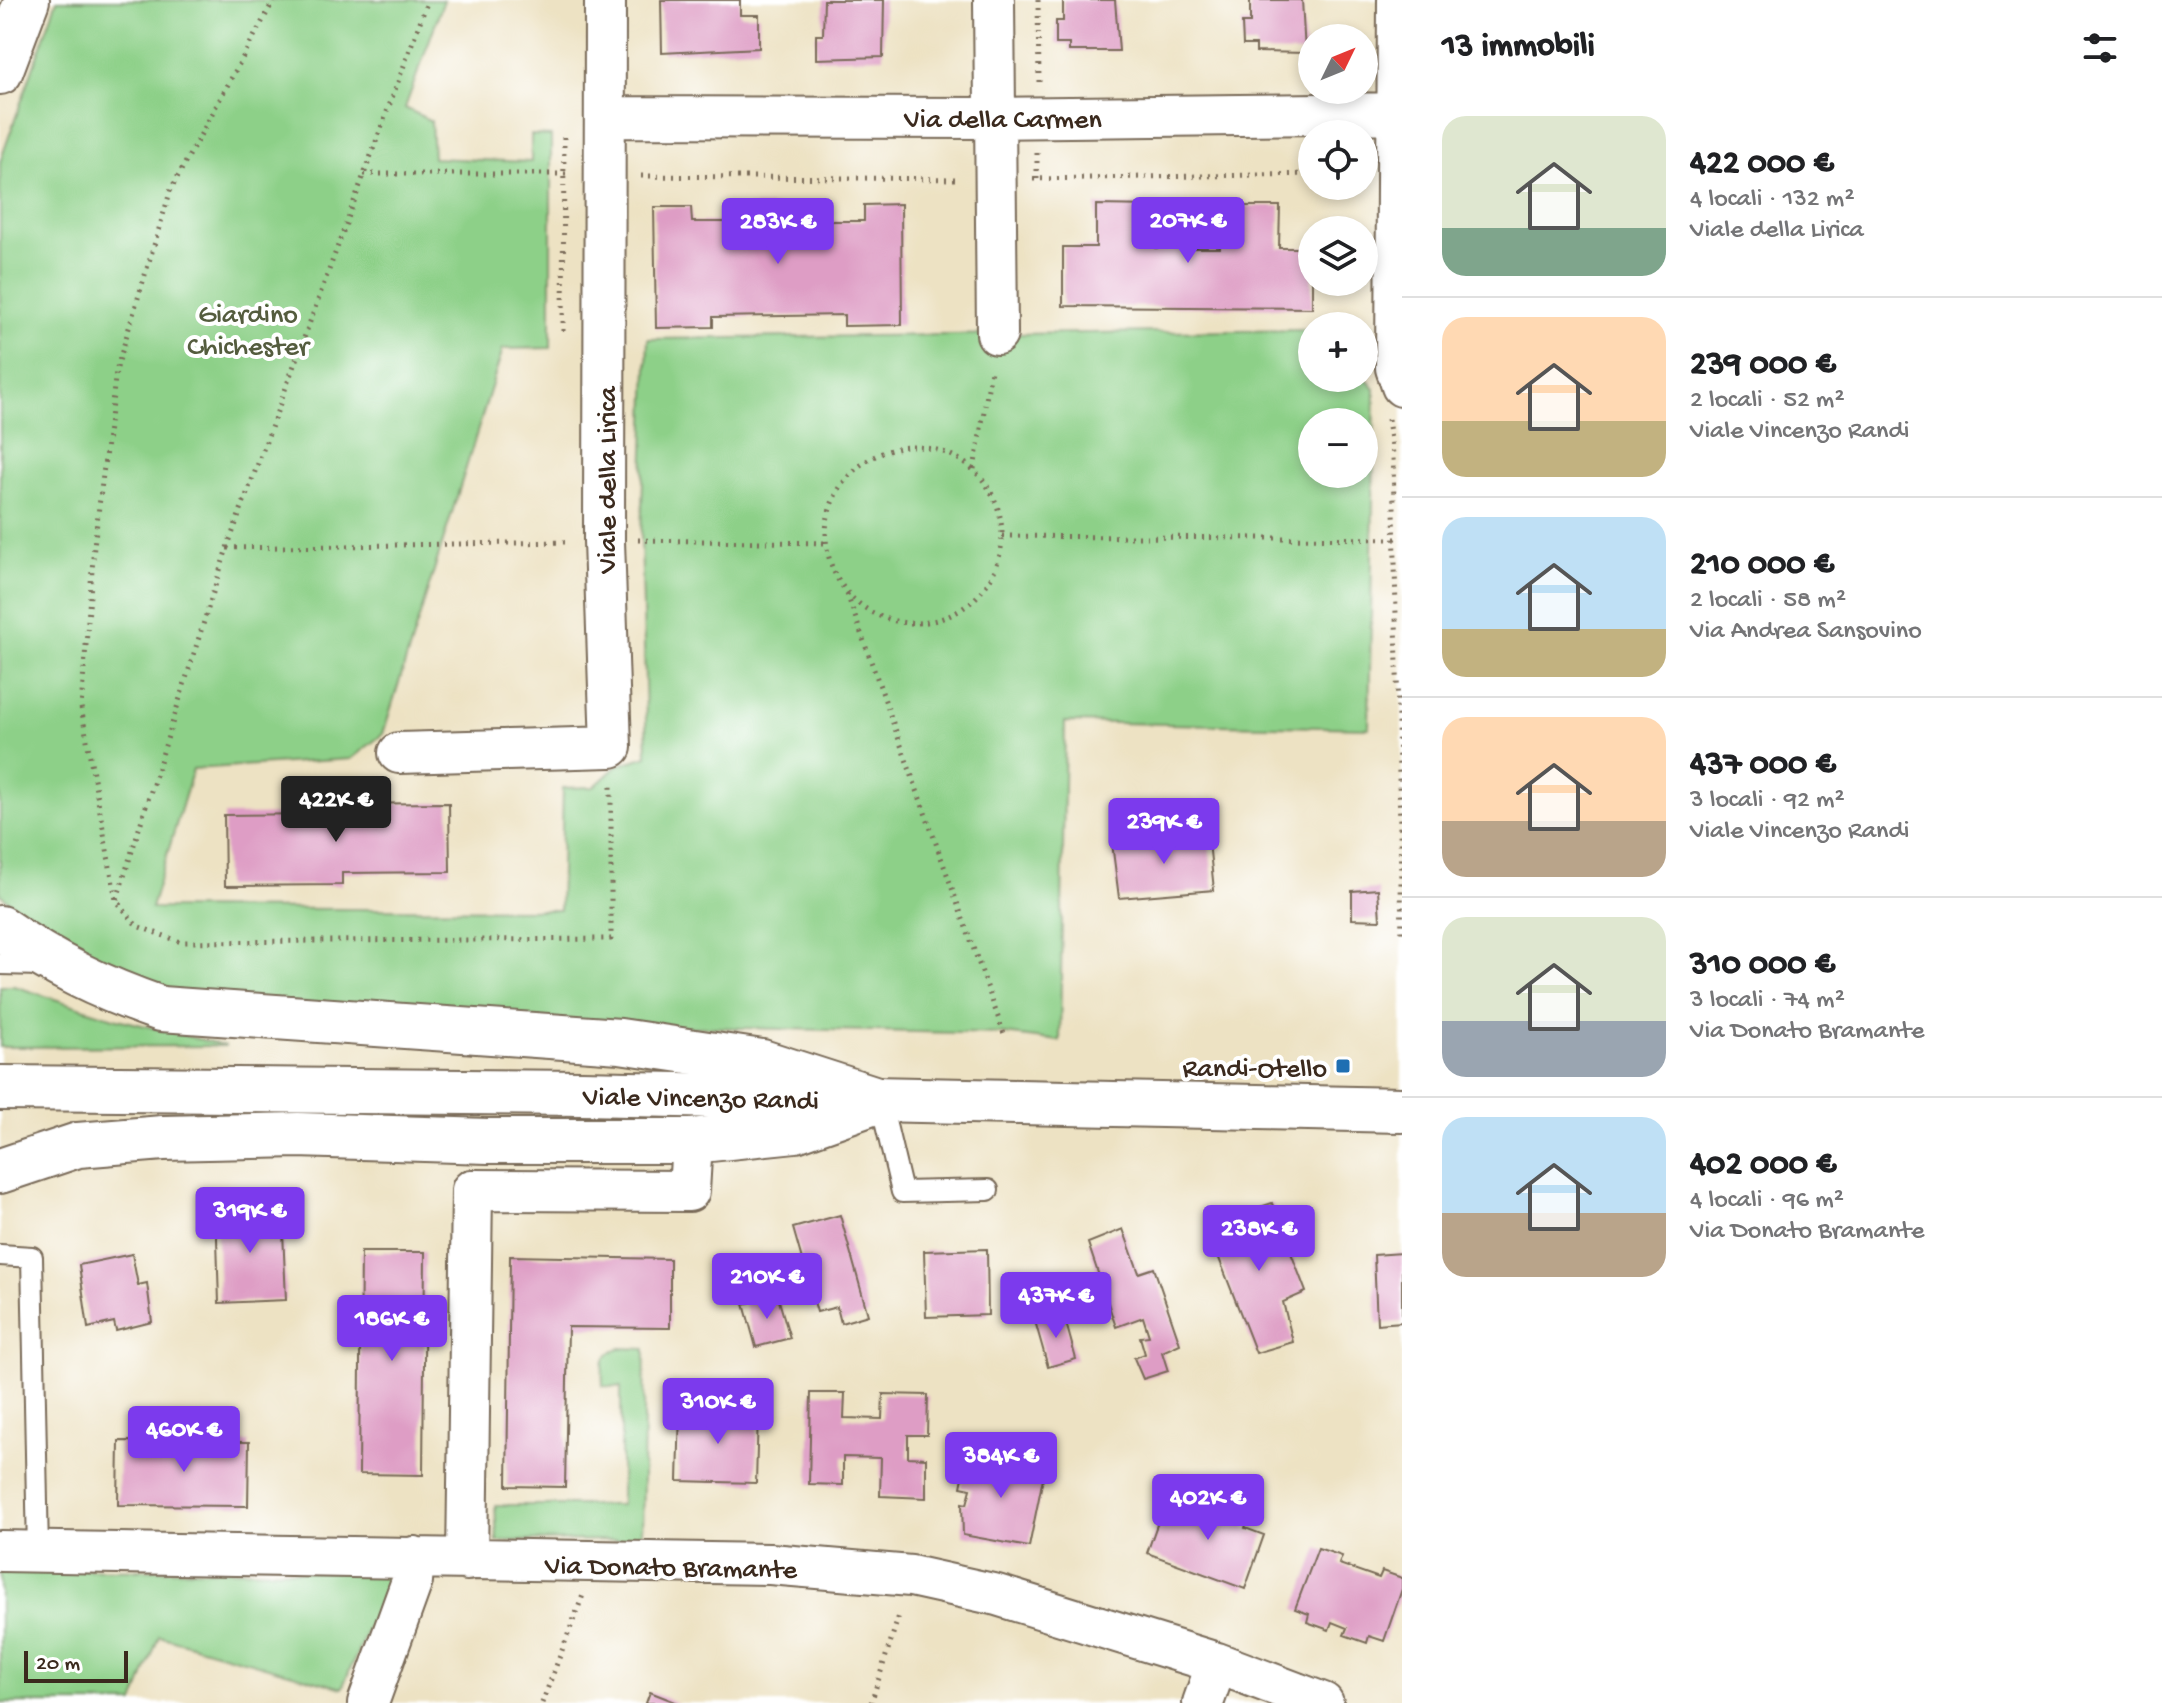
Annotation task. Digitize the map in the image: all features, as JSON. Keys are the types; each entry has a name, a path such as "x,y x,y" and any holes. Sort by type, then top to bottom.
{"main road":[{"path":"0,72 27,0"},
{"path":"0,928 54,966 109,991 161,1009 620,1041 762,1062 880,1100"},
{"name":"Viale Vincenzo Randi","path":"0,1088 582,1093 1402,1110"},
{"path":"0,1171 78,1145 163,1138 298,1135 488,1141 692,1141 795,1130 880,1100"}],"street":[{"name":"Viale della Lirica","path":"605,0 604,541 611,747"},
{"path":"994,0 997,334"},
{"path":"1394,397 1401,113 1398,0"},
{"name":"Via della Carmen","path":"605,117 996,118 1401,113"},
{"path":"399,753 611,747"},
{"path":"467,1560 472,1190 689,1191 692,1141"},
{"name":"Via Donato Bramante","path":"19,1552 770,1564 911,1576 997,1595 1217,1663 1323,1703"},
{"path":"368,1703 412,1581 414,1557"},
{"path":"1203,1703 1217,1663"}],"lane":[{"path":"0,964 54,966"},
{"path":"880,1100 902,1192 988,1190"},
{"path":"0,1255 32,1257 19,1552"}],"path":[{"path":"274,0 171,189 116,371 94,546 81,707 116,900 137,926 181,942 611,939 611,747"},
{"path":"116,900 227,548 428,0"},
{"path":"364,174 994,179 1298,174"},
{"path":"974,469 997,334"},
{"path":"1394,397 1393,454 1399,539 1402,938"},
{"path":"847,593 871,613 900,622 930,622 958,612 982,592 997,566 1002,536 999,512 990,489 974,469 949,453 919,446 889,449 861,463 840,484 827,512 825,543 832,570 847,593 1004,1034"},
{"path":"1002,536 1399,539"},
{"path":"227,548 604,541 825,543"},
{"path":"871,1703 911,1576"},
{"path":"542,1703 587,1583"}],"green space":[{"name":"Giardino Chichester","path":"57,0 444,0 405,108 431,121 433,158 531,162 531,135 551,136 551,348 503,349 383,734 351,759 193,769 151,908 560,910 563,788 594,787 617,766 647,756 641,535 648,339 1298,330 1298,392 1375,392 1375,408 1298,408 1298,488 1373,488 1369,728 1065,722 1060,1041 1004,1034 655,1026 165,995 69,951 0,894 0,162"},
{"path":"0,986 14,986 114,1018 226,1046 0,1047"},
{"path":"620,1348 645,1349 642,1540 497,1541 495,1505 621,1505 621,1387 603,1386 602,1373 606,1358"},
{"path":"0,1569 393,1571 342,1688 159,1636 134,1703 0,1703"}],"building":[{"path":"661,0 740,0 740,15 759,15 759,48 662,53"},
{"path":"824,0 884,0 883,57 816,59 816,35 823,35"},
{"path":"1063,0 1115,0 1119,51 1069,51 1069,44 1056,44 1056,21 1063,21"},
{"path":"1250,0 1302,0 1303,24 1298,24 1298,53 1256,52 1256,45 1243,45 1242,23 1250,23"},
{"path":"901,204 902,325 844,326 844,315 713,317 713,327 656,328 654,207 691,207 692,222 733,222 749,206 806,206 822,221 864,221 864,205"},
{"path":"1096,205 1156,206 1155,248 1220,248 1220,206 1280,206 1279,248 1298,248 1298,296 1312,296 1312,308 1063,306 1063,247 1096,247"},
{"path":"449,803 450,872 342,873 342,885 225,886 224,815 316,814 316,804"},
{"path":"1208,832 1214,890 1119,898 1112,843"},
{"path":"1378,889 1380,920 1352,919 1352,891"},
{"path":"1272,1203 1306,1292 1283,1302 1293,1342 1256,1353 1206,1225"},
{"path":"245,1205 244,1211 282,1208 286,1300 219,1303 216,1206"},
{"path":"840,1215 868,1315 841,1323 837,1307 817,1312 793,1228"},
{"path":"1123,1229 1139,1273 1154,1268 1180,1344 1162,1352 1168,1371 1143,1379 1134,1358 1145,1354 1140,1337 1149,1336 1143,1317 1116,1327 1088,1243"},
{"path":"987,1249 988,1315 926,1317 924,1251"},
{"path":"361,1252 425,1252 423,1475 359,1474"},
{"path":"1402,1253 1402,1322 1377,1324 1374,1255"},
{"path":"132,1254 138,1285 147,1283 152,1322 116,1331 114,1322 88,1328 79,1265"},
{"path":"510,1256 670,1259 670,1328 568,1327 565,1487 507,1486"},
{"path":"777,1294 790,1338 756,1347 744,1304"},
{"path":"1063,1312 1076,1359 1048,1367 1035,1321"},
{"path":"811,1393 845,1393 844,1418 882,1419 883,1394 928,1395 927,1435 908,1435 908,1457 926,1458 926,1498 880,1496 881,1458 843,1457 843,1485 809,1484"},
{"path":"680,1409 758,1412 756,1483 678,1481"},
{"path":"119,1441 249,1442 248,1506 118,1505"},
{"path":"968,1453 1045,1468 1029,1547 963,1535 962,1503 967,1504 971,1489 961,1487"},
{"path":"1165,1502 1210,1519 1216,1502 1250,1514 1245,1528 1264,1535 1245,1589 1147,1553"},
{"path":"1318,1548 1342,1556 1339,1564 1379,1578 1382,1571 1402,1578 1402,1589 1384,1641 1369,1636 1367,1643 1344,1635 1347,1628 1332,1622 1329,1630 1307,1622 1309,1614 1295,1609"},
{"path":"650,1692 678,1703 646,1703"}],"place":[{"name":"Randi-Otello","path":"1343,1066"}]}
